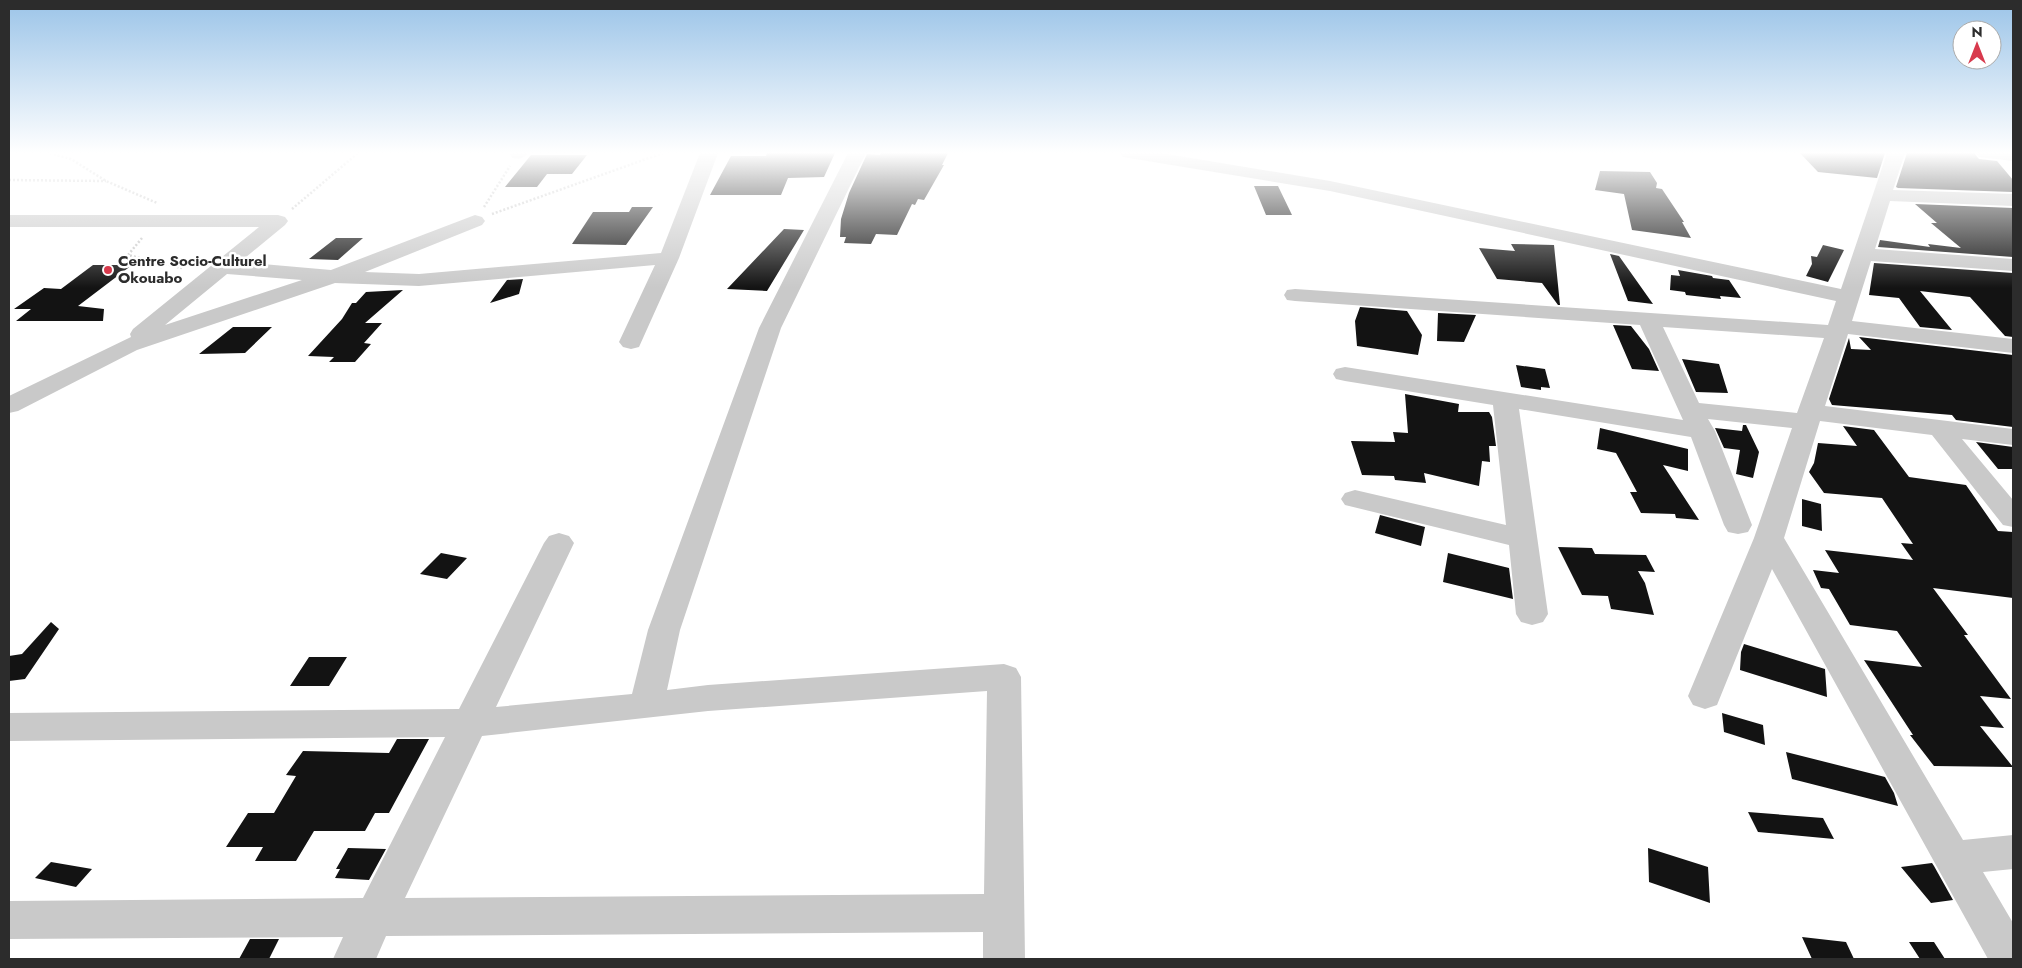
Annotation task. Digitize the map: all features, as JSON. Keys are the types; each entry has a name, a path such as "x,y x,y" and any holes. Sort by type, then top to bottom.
{"street":[{"path":"631,342 669,258 692,198"},
{"path":"646,706 664,630 770,328 835,198"},
{"path":"1387,198 1848,297"},
{"path":"1705,696 1753,532 1809,417 1881,198"},
{"path":"1965,198 2013,200"},
{"path":"9,406 129,345 333,277 475,220"},
{"path":"9,221 278,221"},
{"path":"129,345 278,221"},
{"path":"1863,254 2013,265"},
{"path":"223,268 333,277 419,280 669,258"},
{"path":"1294,295 1648,319 1838,329 2013,346"},
{"path":"1648,319 1696,421 1753,532 1953,858 2011,959"},
{"path":"1345,374 1505,400 1696,421 1809,417 1940,428 2013,437"},
{"path":"1505,400 1532,614"},
{"path":"1940,428 2013,518"},
{"path":"1356,499 1523,539"},
{"path":"354,959 559,544"},
{"path":"9,727 470,723 708,698 1004,677 1004,959"},
{"path":"1953,858 2013,852"},
{"path":"9,920 1003,913"}],"path":[{"path":"145,198 158,204 148,220 151,228 128,255 182,268"},
{"path":"278,221 305,198"},
{"path":"475,220 490,198"},
{"path":"475,220 536,198"}],"building":[{"path":"847,198 925,198 924,200 918,199 915,205 912,204 897,235 876,234 871,244 844,243 846,237 840,237 841,219"},
{"path":"1259,198 1284,198 1292,215 1266,215"},
{"path":"1625,198 1668,198 1684,222 1682,222 1691,238 1632,230"},
{"path":"1915,204 2013,208 2013,257 1878,247 1880,240 1930,247 1928,244 1961,248 1931,223 1937,223"},
{"path":"632,207 653,207 626,245 572,244 593,212 629,212"},
{"path":"784,229 804,230 767,291 727,289"},
{"path":"336,238 363,238 338,260 309,259"},
{"path":"1511,244 1554,245 1560,305 1558,305 1542,283 1497,279 1479,248 1515,251"},
{"path":"1823,245 1844,250 1828,282 1806,276 1812,264 1811,256 1817,257"},
{"path":"1610,254 1619,256 1653,304 1628,301"},
{"path":"1874,263 2013,273 2013,337 2005,336 1970,297 1920,291 1952,330 1920,327 1899,298 1869,295"},
{"path":"93,265 132,265 78,306 104,309 103,321 16,321 31,309 14,309 44,288 61,289"},
{"path":"1678,270 1729,280 1741,298 1720,296 1721,299 1686,295 1685,292 1670,290 1671,275 1680,276"},
{"path":"523,279 519,294 490,303 507,280"},
{"path":"403,290 365,323 382,323 364,343 371,344 355,362 329,362 334,357 308,356 342,319 352,303 356,303 366,292"},
{"path":"1360,307 1407,311 1422,335 1418,355 1357,346 1355,321"},
{"path":"1438,313 1476,315 1464,342 1437,341"},
{"path":"1613,325 1631,326 1649,349 1659,371 1632,369"},
{"path":"233,327 272,327 245,353 199,354"},
{"path":"1859,337 2013,355 2013,427 1956,420 1952,415 1832,405 1829,399 1849,338 1851,349 1871,350"},
{"path":"1682,359 1719,364 1728,393 1696,392"},
{"path":"1516,365 1545,369 1550,388 1541,387 1541,390 1521,387"},
{"path":"1405,394 1459,404 1458,412 1489,412 1492,417 1496,446 1489,446 1490,462 1482,461 1479,486 1424,473 1426,483 1395,480 1394,476 1362,475 1351,441 1395,442 1393,432 1408,433"},
{"path":"1743,425 1746,425 1759,452 1753,478 1736,474 1740,450 1724,448 1715,428 1742,431"},
{"path":"1843,426 1874,430 1909,477 1966,485 1998,531 2013,532 2013,598 1933,588 1968,635 1964,635 2011,699 1980,696 2004,728 1980,726 2013,767 1934,766 1910,735 1913,735 1864,660 1922,667 1897,631 1850,625 1829,589 1821,588 1813,570 1839,573 1825,550 1913,560 1901,543 1913,544 1882,498 1824,493 1809,472 1814,463 1818,443 1857,446"},
{"path":"1600,428 1688,449 1688,471 1663,465 1699,520 1676,518 1675,514 1641,513 1630,492 1637,492 1616,453 1597,449"},
{"path":"1976,442 2013,447 2013,469 1998,469"},
{"path":"1802,499 1821,504 1822,531 1802,526"},
{"path":"1380,515 1425,527 1421,546 1375,533"},
{"path":"1558,547 1592,548 1595,554 1646,555 1655,572 1638,571 1645,583 1654,615 1611,609 1608,596 1582,595"},
{"path":"441,553 467,558 447,579 420,574"},
{"path":"1448,553 1509,568 1513,599 1443,582"},
{"path":"51,622 59,629 25,679 9,681 9,656 22,654"},
{"path":"1744,644 1825,669 1827,697 1740,670 1741,652"},
{"path":"309,657 347,657 329,686 290,686"},
{"path":"1722,713 1763,725 1765,745 1724,732"},
{"path":"397,739 429,739 389,813 375,813 365,831 314,831 296,861 255,861 263,847 226,847 248,813 274,813 296,776 286,775 303,751 389,753"},
{"path":"1786,752 1885,777 1894,793 1898,806 1792,779"},
{"path":"1748,812 1823,818 1834,839 1758,832"},
{"path":"348,848 386,849 369,880 335,878 340,869 336,869"},
{"path":"1648,848 1708,867 1710,903 1649,882"},
{"path":"51,862 92,869 76,887 35,878"},
{"path":"1932,863 1953,900 1931,903 1901,867"},
{"path":"1802,937 1846,942 1854,959 1812,959"},
{"path":"250,939 279,939 269,959 239,959"},
{"path":"1909,942 1934,942 1945,959 1920,959"}],"place":[{"name":"Centre Socio-Culturel Okouabo","path":"108,270"}]}
